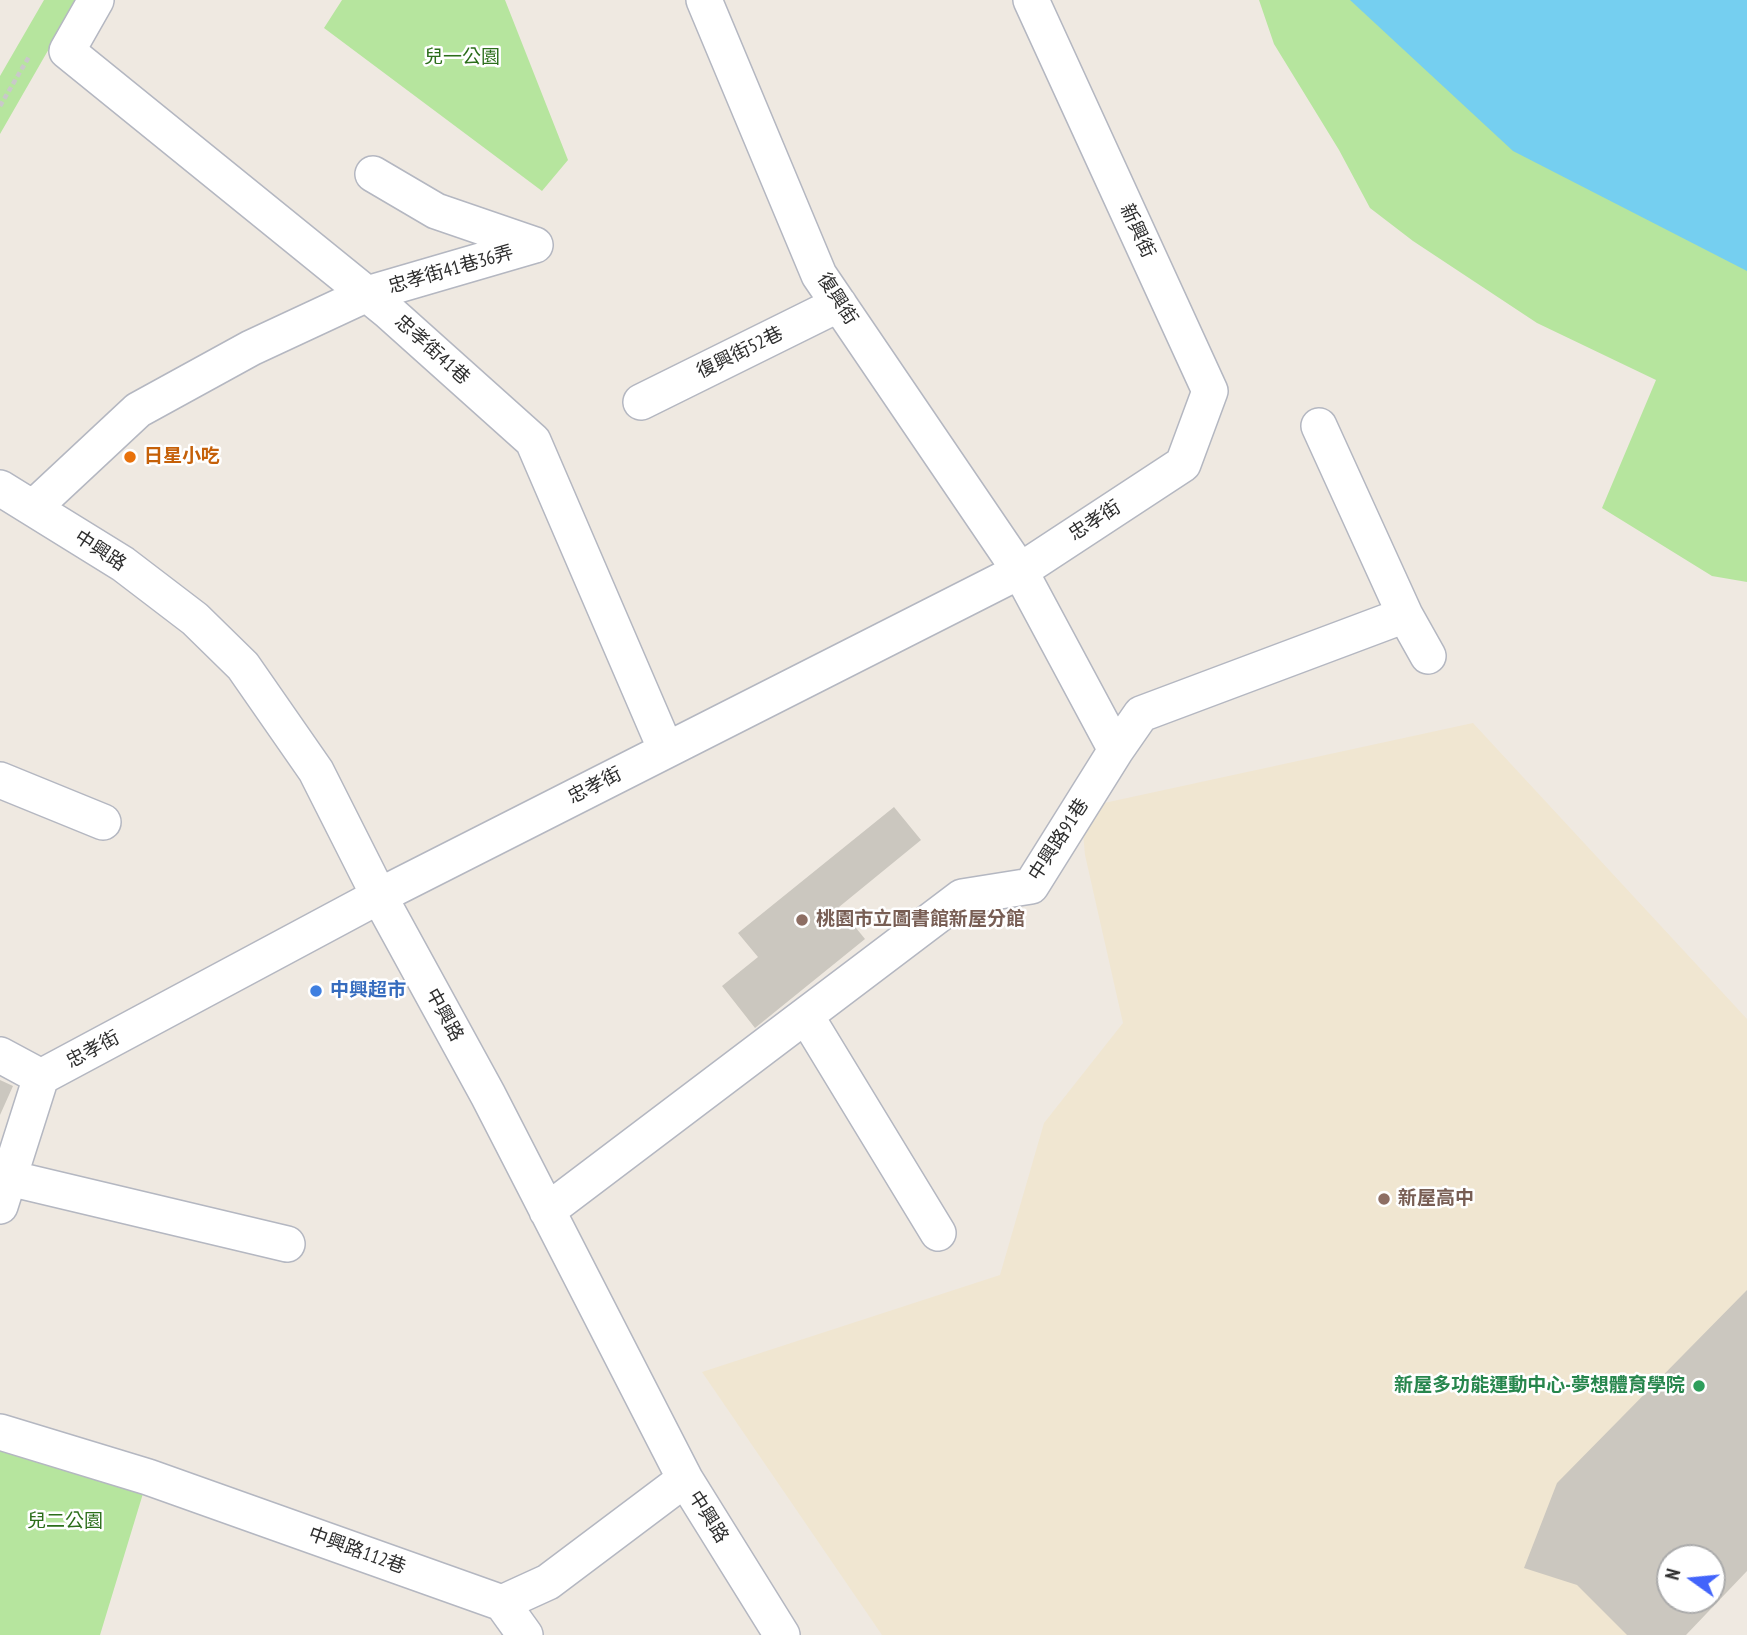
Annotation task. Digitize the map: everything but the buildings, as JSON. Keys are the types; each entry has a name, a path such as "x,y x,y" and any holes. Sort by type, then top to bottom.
{"street":[{"name":"忠孝街41巷","path":"96,0 67,51 367,294 533,441 666,750"},
{"name":"復興街","path":"704,0 819,275 1020,571 1116,750"},
{"name":"新興街","path":"1031,0 1210,391 1183,464"},
{"name":"忠孝街41巷36弄","path":"33,508 138,410 251,348 367,294 535,245 436,211 373,174"},
{"name":"復興街52巷","path":"641,402 839,304"},
{"path":"1319,426 1405,615 1428,656"},
{"name":"忠孝街","path":"41,1077 379,896 1020,571 1183,464"},
{"name":"中興路","path":"0,488 123,564 195,619 243,666 316,771 379,896 488,1095 685,1479 782,1635"},
{"name":"中興路91巷","path":"547,1211 962,897 1031,886 1141,714 1405,615"},
{"path":"0,780 103,822"},
{"path":"806,1016 938,1233"},
{"path":"0,1055 41,1077 4,1192 287,1244"},
{"name":"中興路112巷","path":"0,1433 148,1477 502,1603"},
{"path":"525,1635 502,1603 548,1582 685,1479"}],"shaded area":[{"name":"新屋高中","path":"1473,723 1747,1019 1747,1554 1726,1556 1726,1544 1656,1544 1656,1614 1668,1614 1664,1635 882,1635 702,1372 1000,1275 1044,1123 1123,1023 1085,855 1081,808"}],"green space":[{"path":"44,0 77,0 0,134 0,76"},
{"name":"兒一公園","path":"342,0 505,0 568,160 542,191 324,28"},
{"path":"1259,0 1747,0 1747,582 1712,576 1602,508 1656,380 1537,323 1413,241 1370,208 1339,150 1274,44"},
{"name":"兒二公園","path":"0,1432 148,1477 100,1635 0,1635"}],"water":[{"path":"1350,0 1747,0 1747,271 1513,151"}],"place":[{"name":"日星小吃","path":"130,457"},
{"name":"桃園市立圖書館新屋分館","path":"802,920"},
{"name":"中興超市","path":"316,991"},
{"name":"新屋高中","path":"1384,1199"},
{"name":"新屋多功能運動中心-夢想體育學院","path":"1699,1386"}]}
